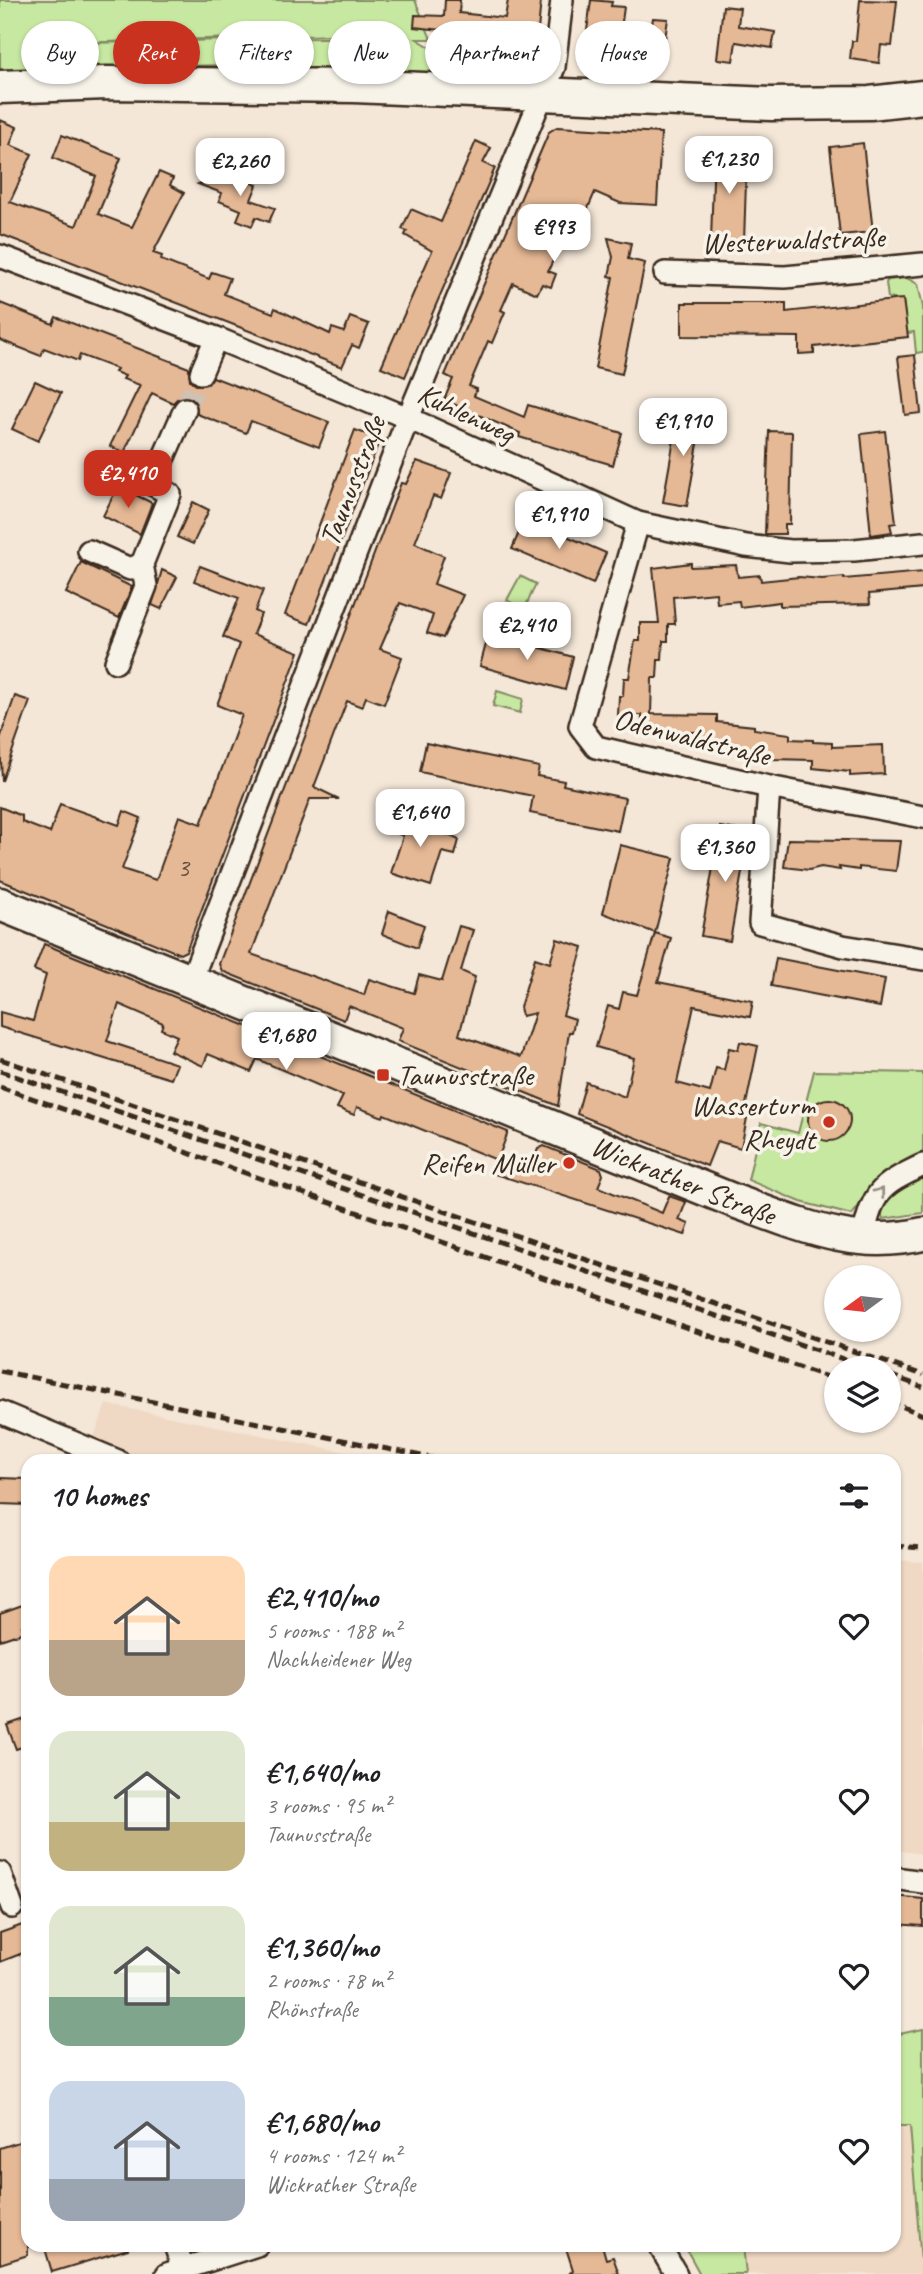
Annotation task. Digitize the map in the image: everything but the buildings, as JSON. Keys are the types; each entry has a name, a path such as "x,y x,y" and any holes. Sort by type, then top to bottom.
{"main road":[{"path":"0,87 107,83 354,86 771,104 870,103 923,97"},
{"name":"Wickrather Straße","path":"0,904 737,1202 828,1234 862,1240 902,1239 923,1234"}],"street":[{"name":"Taunusstraße","path":"190,983 408,418 554,66 562,0"},
{"name":"Kuhlenweg","path":"0,256 216,338 408,418 638,523 746,546 790,551 854,550 923,543"},
{"name":"Westerwaldstraße","path":"665,273 785,277 923,264"},
{"path":"201,373 216,338"},
{"path":"152,484 186,409"},
{"path":"117,662 146,586 142,564 170,494 122,471"},
{"name":"Odenwaldstraße","path":"638,523 580,726 596,747 769,787 923,817"},
{"path":"89,551 130,569 142,564"},
{"path":"769,787 760,923 844,946 923,959"},
{"path":"862,1240 870,1206 878,1192 887,1183 923,1165"},
{"path":"0,1412 101,1454"},
{"path":"0,1872 13,1907"},
{"path":"901,1879 923,1882"},
{"path":"175,2252 175,2272 236,2252"},
{"path":"663,2252 676,2274"}],"shaded area":[{"path":"106,1404 356,1454 127,1454 94,1437"},
{"path":"901,1560 923,1562 923,1854 901,1851"},
{"path":"923,2029 923,2274 700,2274 688,2252 901,2252 901,2034"}],"green space":[{"path":"0,0 415,0 425,24 425,39 417,39 425,44 425,75 411,74 411,21 328,21 328,35 314,36 314,21 214,21 214,39 200,39 200,21 113,21 113,42 99,42 99,21 21,21 21,70 0,70"},
{"path":"314,38 328,38 328,70 314,69"},
{"path":"214,40 214,65 200,66 200,41"},
{"path":"113,42 113,68 99,68 99,43"},
{"path":"907,278 918,284 923,307 923,352 916,353 914,332 907,333 903,300 888,298 888,280"},
{"path":"520,576 536,584 524,610 507,600"},
{"path":"497,691 523,699 520,713 493,706"},
{"path":"814,1071 923,1073 923,1152 891,1170 852,1215 801,1202 748,1180 761,1123 798,1133"},
{"path":"923,1174 923,1213 883,1219 880,1209 882,1200"},
{"path":"923,2029 923,2274 910,2126 901,2126 901,2034"},
{"path":"688,2252 744,2252 746,2274 700,2274"}],"tunnel":[{"path":"185,409 201,373"}],"railway":[{"path":"0,1059 923,1375"},
{"path":"0,1071 834,1356"},
{"path":"0,1087 824,1376"},
{"path":"0,1371 412,1454"},
{"path":"901,1379 923,1387"},
{"path":"901,1406 923,1415"},
{"path":"901,1546 923,1548"}],"place":[{"name":"Taunusstraße","path":"383,1075"},
{"name":"Wasserturm Rheydt","path":"829,1122"},
{"name":"Reifen Müller","path":"569,1163"}]}
